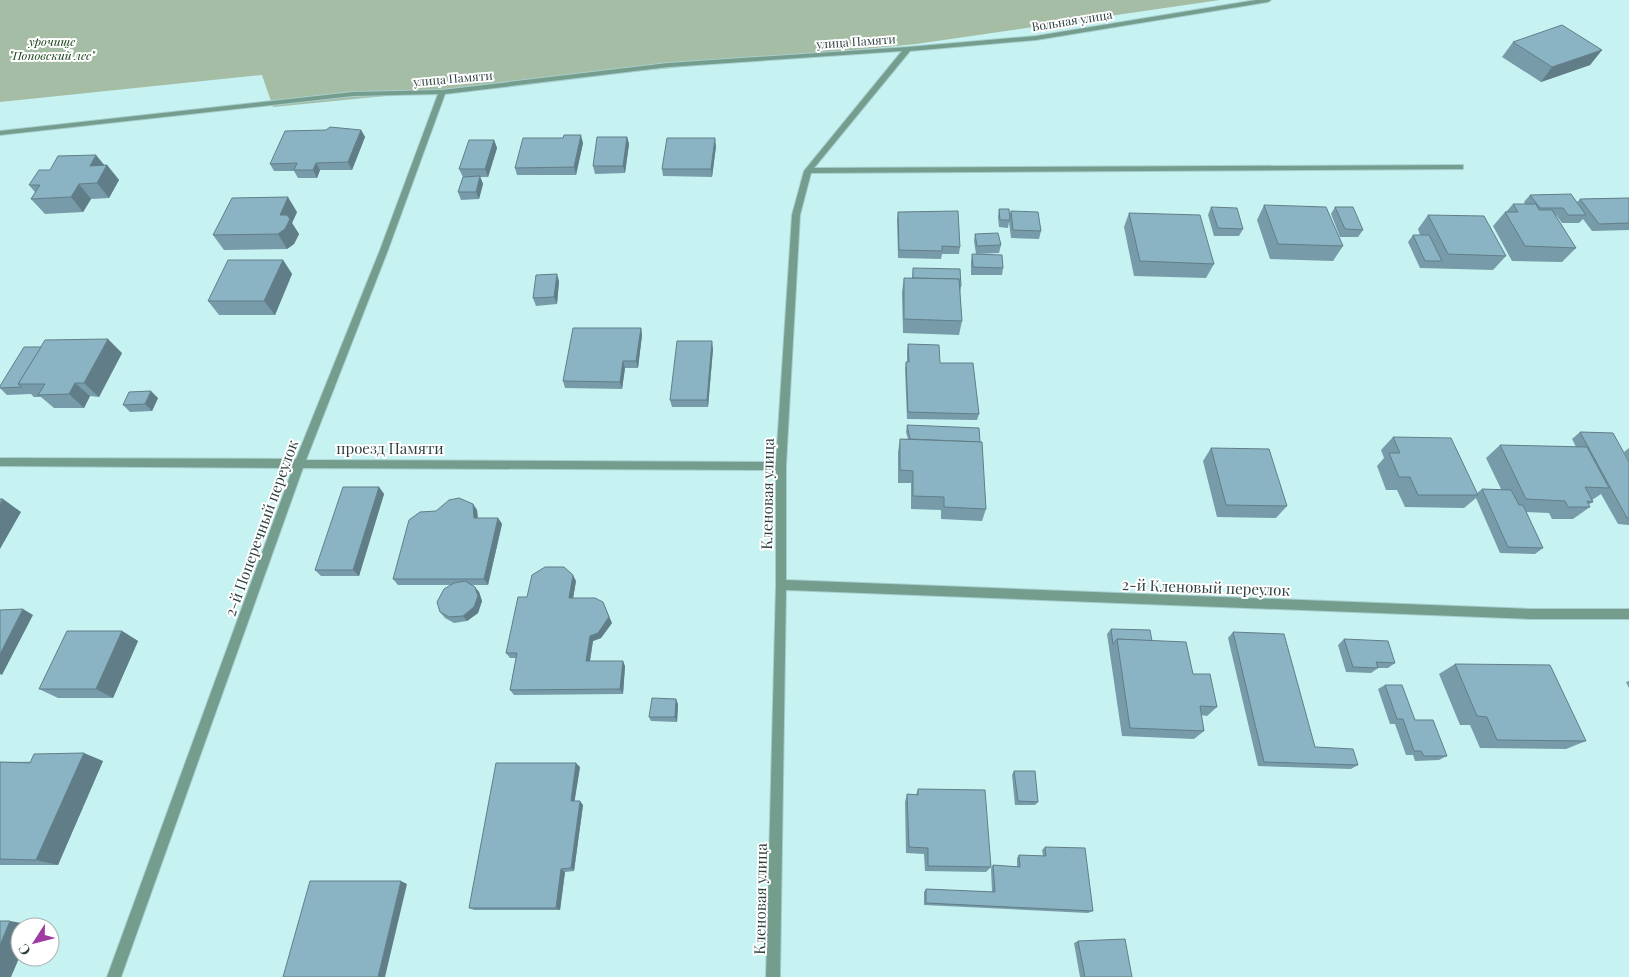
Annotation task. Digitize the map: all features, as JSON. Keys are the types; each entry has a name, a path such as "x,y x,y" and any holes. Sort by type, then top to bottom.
{"street":[{"name":"Вольная улица","path":"908,49 1036,38 1268,0"},
{"name":"улица Памяти","path":"0,133 353,94 442,92 668,65 908,49"},
{"name":"Кленовая улица","path":"773,977 781,585 781,466 796,215 808,171 908,49"},
{"name":"2-й Поперечный переулок","path":"114,977 300,462 384,250 442,92"},
{"path":"808,171 1460,167"},
{"name":"проезд Памяти","path":"0,462 300,462 781,466"},
{"name":"2-й Кленовый переулок","path":"781,585 1530,614 1629,614"}],"green space":[{"name":"урочище \"Поповский лес\"","path":"0,0 1220,0 916,44 273,107 262,75 0,102"}],"building":[{"path":"1562,25 1602,50 1552,67 1513,42"},
{"path":"330,127 361,130 348,162 316,163 313,170 294,170 297,163 270,164 285,131 326,130"},
{"path":"564,135 581,135 574,167 515,168 523,138 563,138"},
{"path":"597,137 627,137 623,166 593,166"},
{"path":"667,138 715,138 711,169 662,169"},
{"path":"469,140 494,140 485,169 459,169"},
{"path":"96,155 90,166 107,165 97,183 79,184 71,197 31,199 40,185 29,185 39,170 50,170 58,156"},
{"path":"480,176 476,192 458,192 463,177"},
{"path":"1571,194 1586,215 1568,215 1563,208 1540,208 1530,195"},
{"path":"288,197 280,215 287,215 290,219 285,229 278,234 213,235 232,198"},
{"path":"1629,198 1629,223 1599,224 1580,199"},
{"path":"1513,204 1536,204 1539,210 1552,210 1576,248 1525,246 1505,212 1518,212"},
{"path":"1264,205 1326,207 1343,246 1278,244"},
{"path":"1211,207 1237,208 1243,229 1218,228"},
{"path":"1335,207 1353,207 1363,230 1345,229"},
{"path":"999,209 1009,209 1010,220 1000,220"},
{"path":"958,211 960,247 942,246 942,251 899,250 898,212"},
{"path":"1011,211 1038,212 1041,231 1013,230"},
{"path":"1129,213 1200,215 1214,264 1140,261"},
{"path":"1428,215 1484,216 1506,256 1448,254"},
{"path":"998,233 1001,245 977,246 975,234"},
{"path":"1413,235 1429,235 1442,261 1425,261"},
{"path":"972,254 1002,255 1003,268 973,267"},
{"path":"228,260 283,260 264,301 208,301"},
{"path":"913,268 960,269 961,286 959,286 959,279 913,278"},
{"path":"557,274 554,297 533,298 536,275"},
{"path":"904,278 959,279 962,321 904,319"},
{"path":"573,328 641,328 636,361 623,361 620,382 563,381"},
{"path":"108,339 84,383 75,383 69,394 38,395 45,384 18,384 45,340"},
{"path":"677,341 712,341 707,400 670,400"},
{"path":"908,344 939,345 940,363 973,363 979,414 908,412 906,362 909,362"},
{"path":"24,347 41,347 18,384 22,387 0,388 0,386"},
{"path":"151,391 145,404 123,405 129,392"},
{"path":"907,425 979,428 980,442 910,439"},
{"path":"1580,432 1613,433 1629,462 1629,518 1627,518"},
{"path":"1393,437 1451,438 1478,495 1418,495 1410,477 1399,477 1389,453 1400,453"},
{"path":"900,439 982,442 986,509 944,507 944,497 913,496 913,471 900,470"},
{"path":"1500,445 1587,447 1609,488 1585,487 1593,502 1587,501 1590,507 1568,507 1565,501 1526,499"},
{"path":"1211,448 1269,449 1287,506 1226,505"},
{"path":"343,487 379,487 353,570 315,570"},
{"path":"1482,489 1511,490 1519,505 1523,505 1543,548 1508,547"},
{"path":"459,498 473,504 474,518 498,518 484,579 393,579 409,520 420,512 436,511 449,500"},
{"path":"545,567 564,567 573,575 569,598 595,598 603,602 609,617 598,633 590,636 586,661 623,661 620,689 510,690 517,653 506,653 518,597 527,597 532,575"},
{"path":"465,581 475,587 478,596 474,607 463,616 449,617 440,612 437,602 444,589 454,583"},
{"path":"23,609 0,654 0,610"},
{"path":"1111,629 1150,630 1152,641 1117,639 1113,644"},
{"path":"67,631 122,631 96,689 39,689"},
{"path":"1233,632 1284,634 1315,747 1353,749 1358,765 1264,762"},
{"path":"1117,639 1186,642 1193,674 1210,674 1217,707 1200,706 1204,731 1130,728"},
{"path":"1344,639 1388,641 1395,663 1376,662 1378,668 1353,667"},
{"path":"1455,664 1550,665 1586,741 1497,740 1487,717 1477,716"},
{"path":"1385,685 1402,685 1415,720 1433,720 1447,756 1424,756 1421,751 1414,751 1403,719 1397,719"},
{"path":"652,698 676,699 675,717 649,717"},
{"path":"84,753 36,860 0,859 0,762 30,763 34,754"},
{"path":"496,763 576,763 571,801 580,801 571,868 561,869 556,908 469,908"},
{"path":"1014,771 1035,771 1038,802 1018,801"},
{"path":"918,789 985,790 991,867 928,866 928,848 909,847 907,794 918,795"},
{"path":"1045,847 1085,848 1093,911 926,903 926,889 995,892 993,865 1020,867 1019,855 1046,856"},
{"path":"310,881 401,881 378,977 283,977"},
{"path":"0,921 10,921 0,945"},
{"path":"1125,939 1132,977 1085,977 1078,941"}]}
